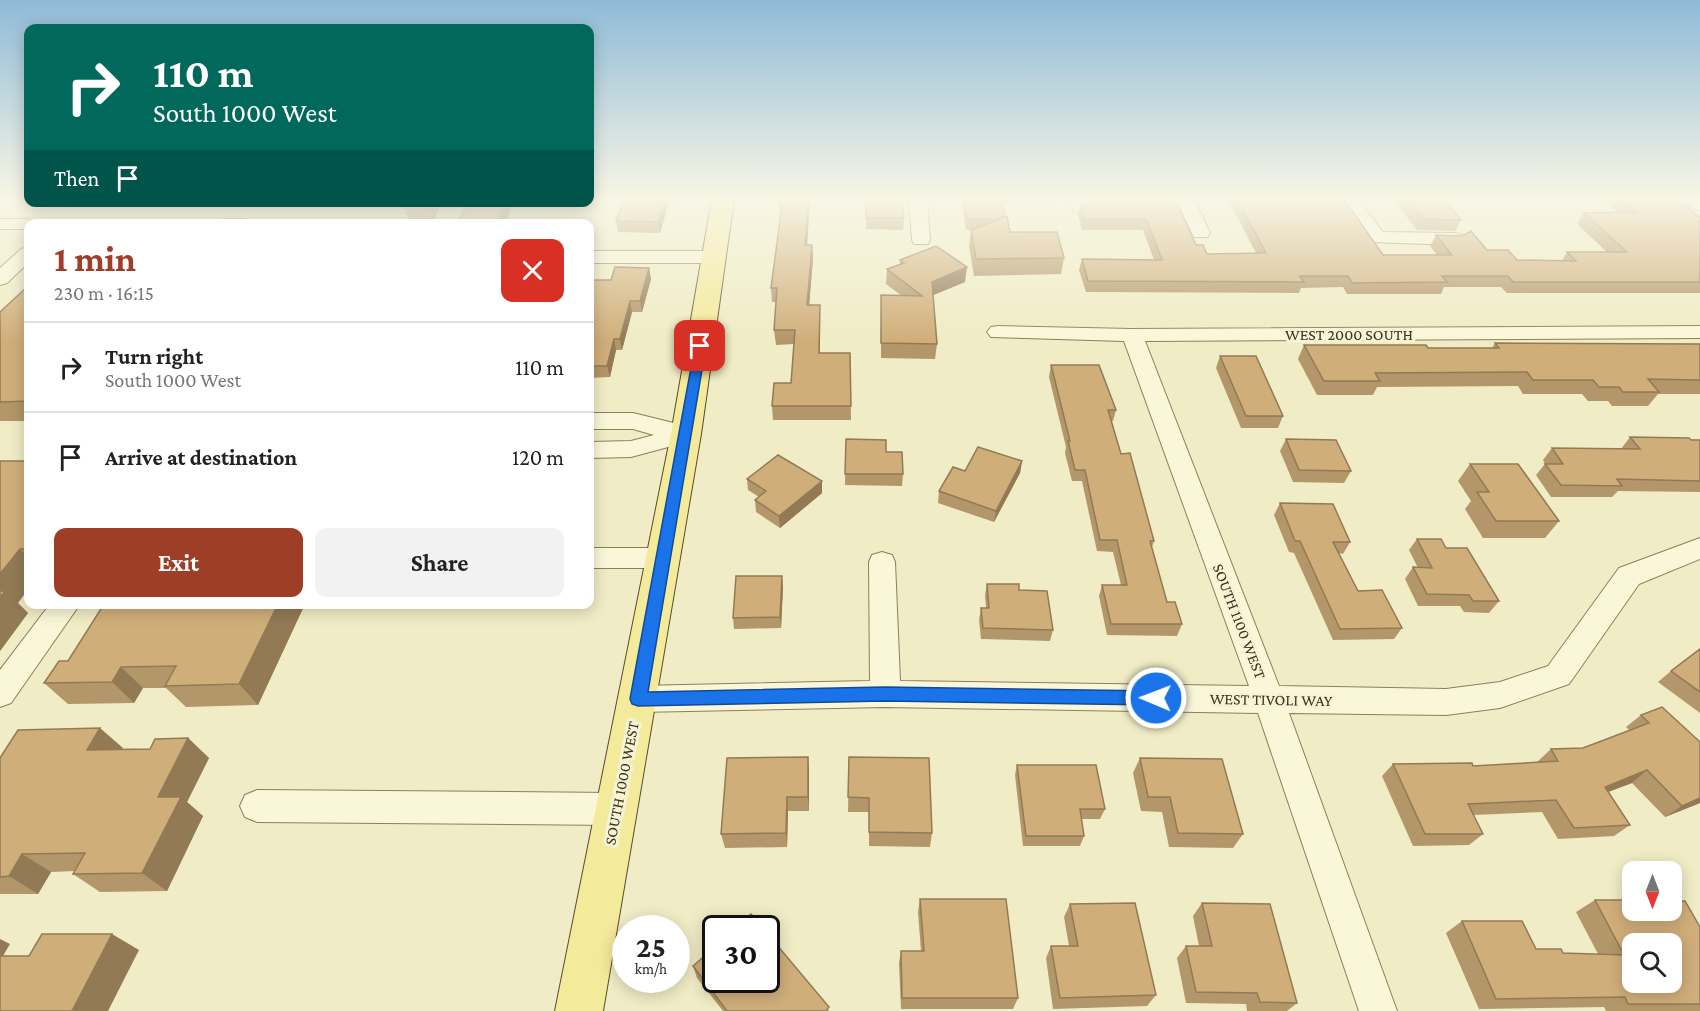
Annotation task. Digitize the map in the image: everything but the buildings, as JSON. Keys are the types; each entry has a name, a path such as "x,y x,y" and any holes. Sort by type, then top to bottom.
{"main road":[{"name":"SOUTH 1000 WEST","path":"579,1011 686,434 716,246"}],"street":[{"path":"0,279 24,257"},
{"path":"594,257 715,257"},
{"name":"WEST 2000 SOUTH","path":"998,332 1132,335 1700,332"},
{"name":"SOUTH 1100 WEST","path":"1132,335 1269,699 1378,1011"},
{"path":"594,421 633,421 686,434"},
{"path":"594,450 631,449 686,434"},
{"name":"WEST TIVOLI WAY","path":"638,699 885,694 1446,702 1500,695 1558,675 1629,576 1700,548"},
{"path":"594,558 663,558"},
{"path":"882,562 885,694"},
{"path":"0,694 62,609"},
{"path":"256,806 615,809"}],"route":[{"path":"700,346 638,699 885,694 1156,698"}]}
